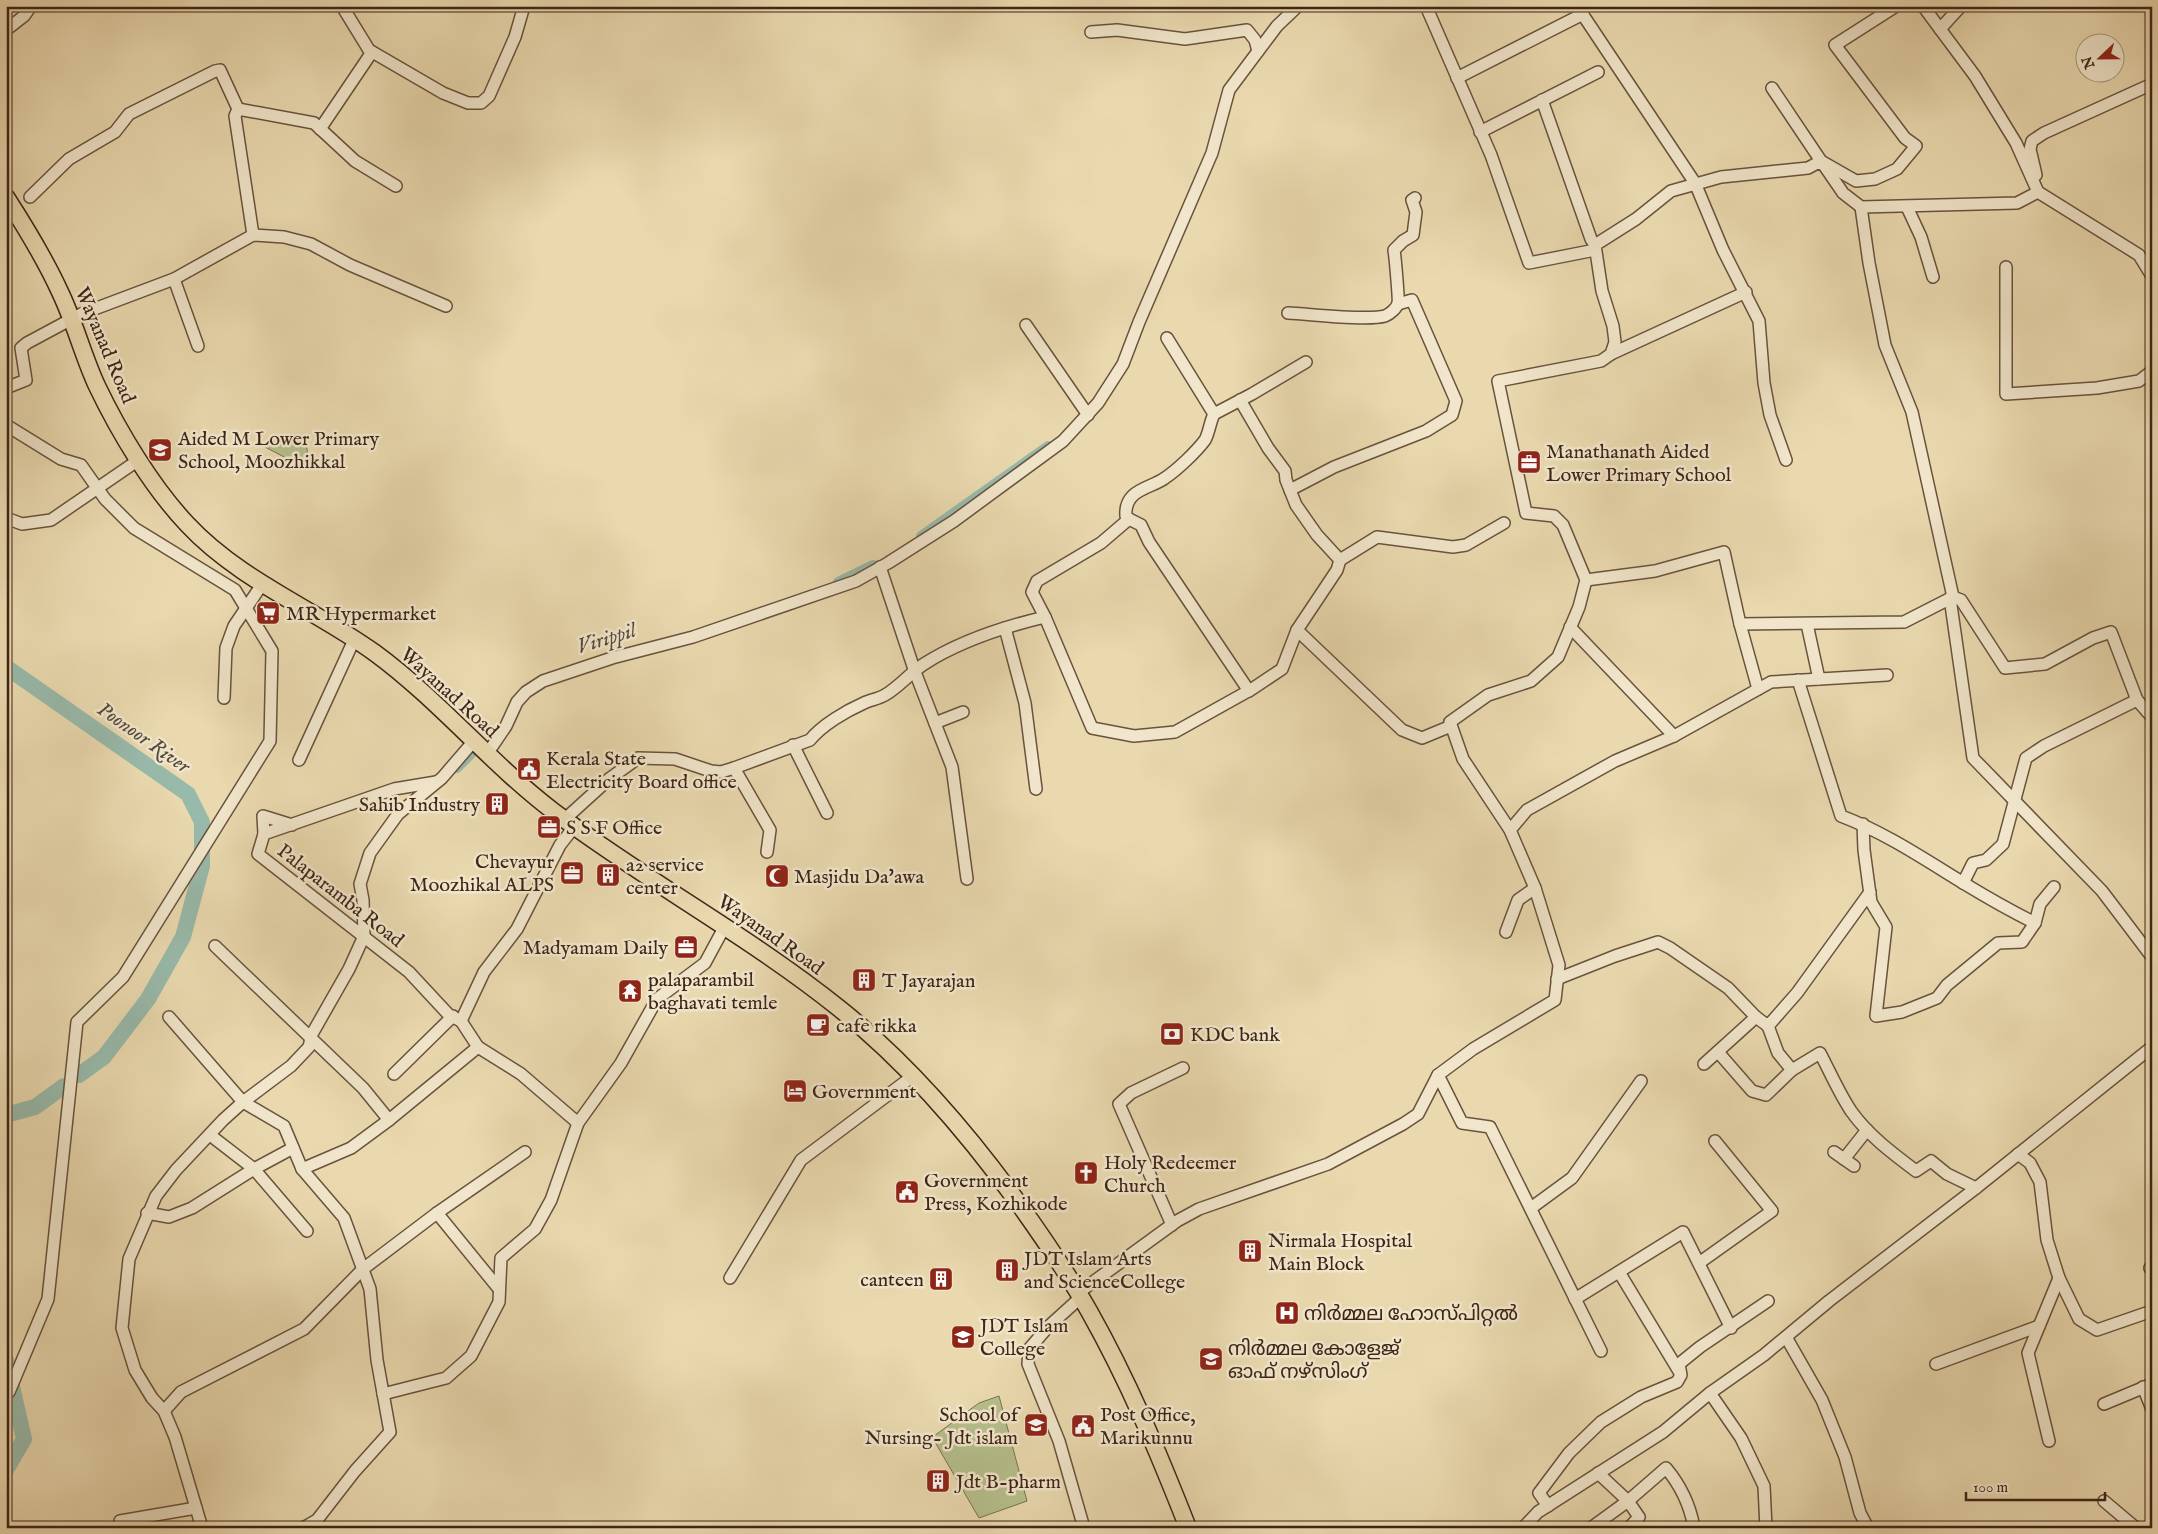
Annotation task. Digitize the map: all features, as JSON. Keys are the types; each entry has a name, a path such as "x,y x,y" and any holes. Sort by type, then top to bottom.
{"highway":[{"name":"Wayanad Road","path":"6,196 46,264 72,321 97,386 140,460 182,519 206,544 263,583 375,653 526,790 570,823 725,926 838,1008 891,1053 951,1115 983,1154 1050,1247 1080,1295 1126,1383 1188,1528"}],"street":[{"path":"6,30 24,16 31,6"},
{"path":"342,6 369,50 444,93 468,103 481,102 489,96 515,37 524,6"},
{"path":"487,754 506,726 517,702 526,692 543,681 612,658 735,624 856,581 954,521 1063,441 1088,415 1123,364 1142,313 1212,153 1229,90 1277,26 1298,6"},
{"path":"1426,6 1480,132 1528,263 1595,248 1671,191 1695,183 1750,173 1808,168 1820,160"},
{"path":"1820,160 1856,181 1875,179 1897,169 1916,146 1905,138 1835,45 1896,6"},
{"path":"1922,6 1974,76 2016,143 2038,192 2139,255 2152,276"},
{"path":"1940,29 1961,6"},
{"path":"1457,78 1580,10 1695,183 1723,250 1746,292 1759,321 1764,383 1770,415 1786,460"},
{"path":"1092,32 1117,30 1185,38 1247,30 1255,40 1258,51"},
{"path":"320,129 372,52"},
{"path":"30,197 69,159 115,132 130,114 215,71 220,70 238,110"},
{"path":"1480,132 1598,72"},
{"path":"2038,192 2030,149 2032,141 2044,133 2152,84"},
{"path":"1772,88 1843,192 1861,207 2017,203 2038,192"},
{"path":"1542,100 1595,248 1602,291 1613,326 1615,342 1611,354"},
{"path":"238,110 314,124 355,161 396,186"},
{"path":"238,110 235,116 253,235"},
{"path":"1398,304 1395,273 1398,264 1394,250 1413,235 1416,212 1412,200 1415,198"},
{"path":"1907,206 1921,237 1933,277"},
{"path":"1861,207 1869,263 1885,345 1912,412 1952,597 1973,758 2102,891 2152,957"},
{"path":"6,388 26,380 27,375 21,348 72,321 81,314 174,279 253,235 284,237 311,244 350,265 446,306"},
{"path":"2006,267 2006,394 2097,388 2139,381 2152,371"},
{"path":"174,279 198,346"},
{"path":"1084,1528 1059,1441 1028,1364 1029,1349 1048,1327 1080,1295 1172,1225 1199,1209 1328,1164 1403,1124 1418,1114 1438,1075 1473,1049 1555,1000 1559,965 1534,888 1510,830 1463,759 1450,722 1488,695 1531,681 1558,657 1586,580 1564,525 1554,516 1526,513 1498,381 1601,361 1611,354 1746,292"},
{"path":"1288,313 1376,317 1392,312 1398,304 1412,300 1456,401 1452,415 1426,431 1334,467 1290,490"},
{"path":"1026,324 1088,415"},
{"path":"1167,338 1214,414"},
{"path":"1249,691 1149,542 1141,525 1130,519 1126,510 1130,498 1136,492 1164,479 1193,453 1206,438 1214,414 1306,362"},
{"path":"1240,400 1268,448 1285,471 1296,505 1317,535 1340,560"},
{"path":"6,425 60,459 81,465 97,488 134,528 235,590 272,651 270,741 123,977 77,1022 48,1299 9,1392"},
{"path":"6,518 22,524 52,520 140,460"},
{"path":"1130,519 1093,549 1037,581 1032,592 1045,617 1092,728 1134,736 1175,732 1249,691 1282,669 1297,630 1337,570 1340,560 1377,537 1453,547 1466,545 1504,523"},
{"path":"1586,580 1655,571 1724,552 1740,624 1758,689"},
{"path":"880,567 915,672 932,701 934,723 952,767 967,879"},
{"path":"224,698 226,648 234,626 263,583"},
{"path":"1740,624 1904,622 1952,597 1961,600 2005,668 2045,664 2092,638 2110,632 2137,700 2152,717"},
{"path":"394,1074 457,1019 484,972 517,929 570,823 609,779 638,758 675,759 711,771 721,772 734,768 810,740 817,731 861,705 883,696 928,662 966,642 1005,628 1045,617"},
{"path":"1807,624 1819,679"},
{"path":"1570,627 1674,736"},
{"path":"1005,628 1025,703 1036,789"},
{"path":"1297,630 1402,730 1422,738 1451,726"},
{"path":"299,760 354,640"},
{"path":"1510,830 1527,810 1615,761 1674,736 1771,682 1887,675"},
{"path":"1798,680 1841,816 1896,840 1963,883 2035,923"},
{"path":"1963,883 1974,863 1986,860 2003,844 2026,758 2044,746 2137,700"},
{"path":"934,723 963,712"},
{"path":"202,1528 175,1436 164,1411 152,1398 135,1370 122,1328 129,1258 156,1196 176,1170 223,1120 243,1102 291,1066 310,1047 312,1034 349,969 364,936 364,900 360,884 370,853 398,814 438,781 473,742"},
{"path":"793,745 827,813"},
{"path":"734,768 770,830 767,852"},
{"name":"Palaparamba Road","path":"438,781 394,789 264,834 258,854 409,972 457,1019 478,1046"},
{"path":"264,834 263,816 292,825"},
{"path":"1863,824 1871,902 1886,927 1876,1016 1902,1012 1937,998 1947,985 1998,942 2022,942 2035,923 2040,904 2054,887"},
{"path":"1506,932 1518,900 1534,888"},
{"path":"1768,1026 1797,993 1870,892"},
{"path":"383,1394 446,1378 471,1356 499,1302 501,1258 535,1229 551,1200 578,1123 621,1063 657,999 705,963 725,926"},
{"path":"1557,979 1615,956 1658,942 1670,948 1728,988 1756,1017 1768,1026 1778,1053 1792,1070"},
{"path":"215,946 363,1088 389,1120"},
{"path":"169,1017 243,1102 284,1126 302,1169 344,1218 370,1290 383,1394 390,1432 355,1472 317,1524 303,1528"},
{"path":"1704,1064 1756,1017"},
{"path":"302,1169 351,1148 389,1120 478,1046 521,1074 578,1123"},
{"path":"1523,1528 1538,1512 1663,1432 1710,1393 1786,1337 1976,1188 2152,1047"},
{"path":"1718,1052 1752,1090 1766,1095 1792,1070 1820,1053 1850,1110 1867,1130 1916,1171 1931,1161 1946,1174 1976,1188"},
{"path":"1172,1225 1119,1104 1131,1092 1183,1068"},
{"path":"1438,1075 1462,1123 1490,1127 1601,1351"},
{"path":"730,1278 800,1160 913,1076"},
{"path":"1531,1208 1572,1178 1641,1081"},
{"path":"1854,1166 1838,1155 1867,1130"},
{"path":"210,1136 254,1169 307,1231"},
{"path":"1699,1263 1772,1211 1715,1142"},
{"path":"147,1213 170,1217 192,1208 254,1169 293,1148"},
{"path":"164,1411 181,1392 304,1329 363,1270 437,1213 525,1152"},
{"path":"2018,1154 2030,1163 2040,1182 2047,1240 2059,1278 2079,1319 2097,1330 2152,1311"},
{"path":"437,1213 500,1289"},
{"path":"1575,1299 1683,1232 1731,1328"},
{"path":"1619,1272 1681,1375"},
{"path":"2049,1441 2028,1353 2059,1278"},
{"path":"1548,1506 1539,1493 1569,1454 1601,1422 1641,1397 1676,1382 1681,1375 1679,1364 1700,1347 1731,1328 1768,1301"},
{"path":"1936,1364 2039,1326"},
{"path":"1786,1337 1822,1400 1845,1458 1860,1513 1868,1528"},
{"path":"2104,1404 2147,1385 2152,1409"},
{"path":"1710,1393 1741,1438 1764,1486 1766,1528"},
{"path":"1591,1528 1628,1501 1666,1468 1679,1484 1691,1511 1694,1528"},
{"path":"1598,1473 1628,1501 1639,1517 1629,1528"},
{"path":"2104,1502 2136,1528"},
{"path":"120,1521 196,1508"}],"green space":[{"path":"295,435 306,445 307,460 288,459 265,447 269,442"},
{"path":"999,1396 1027,1501 979,1518 935,1442 934,1436 979,1403"}],"waterway":[{"path":"921,536 1048,446"},
{"path":"838,582 873,565"},
{"name":"Poonoor River","path":"6,667 188,794 202,822 202,866 183,937 148,999 104,1057 79,1075"},
{"path":"457,768 471,754"},
{"name":"Poonoor River","path":"6,1115 35,1107 64,1086"},
{"path":"6,1360 24,1439 6,1470"}],"place":[{"name":"Aided M Lower Primary School, Moozhikkal","path":"160,450"},
{"name":"Manathanath Aided Lower Primary School","path":"1529,462"},
{"name":"MR Hypermarket","path":"268,613"},
{"name":"Kerala State Electricity Board office","path":"529,769"},
{"name":"Sahib Industry","path":"497,804"},
{"name":"S S F Office","path":"549,827"},
{"name":"Chevayur Moozhikal ALPS","path":"572,873"},
{"name":"a2 service center","path":"608,875"},
{"name":"Masjidu Da'awa","path":"777,876"},
{"name":"Madyamam Daily","path":"686,947"},
{"name":"T Jayarajan","path":"864,980"},
{"name":"palaparambil baghavati temle","path":"630,991"},
{"name":"cafe rikka","path":"818,1025"},
{"name":"KDC bank","path":"1172,1034"},
{"name":"Government","path":"795,1091"},
{"name":"Holy Redeemer Church","path":"1086,1173"},
{"name":"Government Press, Kozhikode","path":"907,1192"},
{"name":"Nirmala Hospital Main Block","path":"1250,1251"},
{"name":"JDT Islam Arts and ScienceCollege","path":"1007,1270"},
{"name":"canteen","path":"941,1279"},
{"name":"നിർമ്മല ഹോസ്പിറ്റൽ","path":"1287,1313"},
{"name":"JDT Islam College","path":"963,1337"},
{"name":"നിർമ്മല കോളേജ് ഓഫ് നഴ്സിംഗ്","path":"1211,1359"},
{"name":"School of Nursing- Jdt islam","path":"1036,1425"},
{"name":"Post Office, Marikunnu","path":"1083,1426"},
{"name":"Jdt B-pharm","path":"938,1481"}],"water label":[{"name":"Virippil","path":"606,638"}]}
